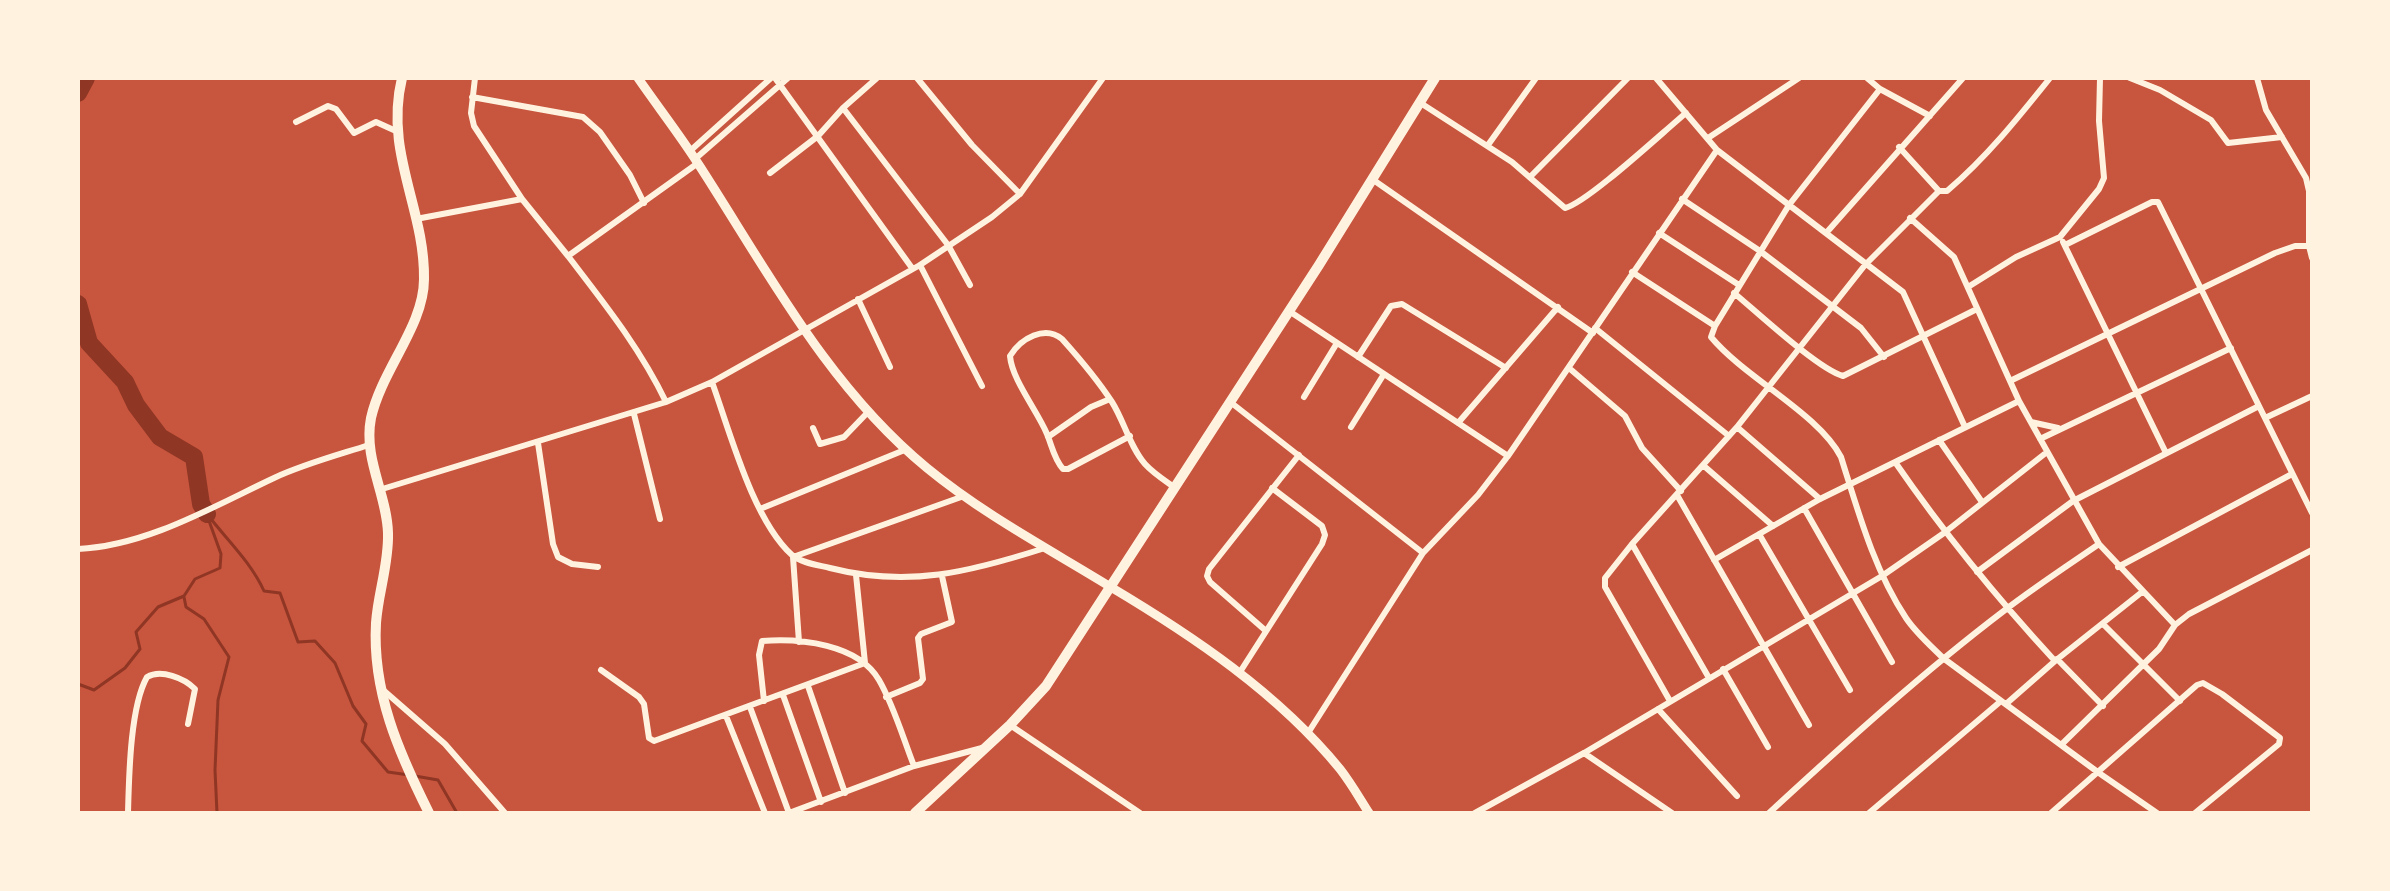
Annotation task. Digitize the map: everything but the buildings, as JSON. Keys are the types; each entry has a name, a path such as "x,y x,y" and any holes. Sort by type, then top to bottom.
{"main road":[{"path":"402,78 397,99 396,131 422,251 423,300 383,380 371,420 369,445 385,510 388,533 386,566 376,622 379,686 396,741 429,813"},
{"path":"638,78 694,158 755,256 821,353 869,411 926,468 964,495 1240,672 1308,734 1341,771 1369,813"},
{"path":"915,813 1010,725 1046,686 1289,311 1435,78"}],"street":[{"path":"475,78 471,113 474,126 522,199 624,329 648,365 666,402"},
{"path":"694,158 773,78 781,84 912,268"},
{"path":"568,255 644,203 788,78"},
{"path":"770,173 818,136 843,108 877,78"},
{"path":"917,78 972,145 1020,194"},
{"path":"379,490 482,457 634,414 666,402 712,382 920,265 992,217 1020,194 1103,78"},
{"path":"1488,145 1536,78"},
{"path":"1530,177 1628,78"},
{"path":"1656,78 1717,150 1827,232 1902,292 1965,427"},
{"path":"1708,138 1799,78"},
{"path":"1867,78 1880,89 1930,116"},
{"path":"1827,232 1899,147 1963,78"},
{"path":"1670,701 1605,587 1605,578 1632,544 1737,427 1866,265 1939,191 1947,191 1962,178 2016,120 2050,78"},
{"path":"1968,287 2016,257 2060,237 2099,189 2104,178 2099,115 2100,78"},
{"path":"2130,78 2152,86 2211,120 2228,143 2282,137"},
{"path":"2257,78 2266,110 2306,178 2309,191 2309,246 2312,258"},
{"path":"1880,89 1789,205 1714,326 1711,333 1712,339 1834,442 1882,576 1906,619 1943,658 2061,746 2157,813"},
{"path":"472,97 583,117 600,132 630,175 644,203"},
{"path":"1419,101 1488,145 1530,177 1562,207 1574,206 1686,113"},
{"path":"296,122 328,106 336,109 354,133 376,122 396,131"},
{"path":"843,108 948,245 970,285"},
{"path":"1899,147 1939,191"},
{"path":"1308,734 1423,553 1478,495 1508,456 1717,150"},
{"path":"1372,179 1594,330 1729,436"},
{"path":"415,219 522,199"},
{"path":"1682,199 1760,251 1861,328 1884,357"},
{"path":"2065,245 2152,202 2158,202 2203,288 2312,513"},
{"path":"1911,218 1954,257 2019,401 2099,544 2118,567 2175,625"},
{"path":"1659,233 1739,285"},
{"path":"2060,237 2166,453"},
{"path":"2010,381 2285,248 2309,246"},
{"path":"920,265 982,386"},
{"path":"1632,272 1714,326"},
{"path":"1734,294 1800,348 1835,374 1842,376 1977,309"},
{"path":"858,299 890,367"},
{"path":"1358,357 1391,306 1402,304 1506,368"},
{"path":"1458,423 1558,307"},
{"path":"1289,311 1508,456"},
{"path":"1130,436 1068,469 1063,469 1056,459 1048,436 1011,362 1010,356 1014,349 1042,332 1053,332 1086,367 1110,399 1130,436 1143,462 1174,487"},
{"path":"1304,397 1337,343"},
{"path":"2040,439 2058,428 2231,348"},
{"path":"1569,368 1625,416 1642,448 1679,493 1714,560 1809,725"},
{"path":"1351,427 1384,374"},
{"path":"712,382 760,509 778,539 793,557 856,575 886,578 942,576 977,569 1044,548"},
{"path":"2265,418 2312,396"},
{"path":"1048,436 1091,407 1110,399"},
{"path":"1229,401 1423,553"},
{"path":"1714,560 1820,499 2019,401"},
{"path":"1977,572 2073,501 2259,406"},
{"path":"813,428 820,444 844,436 869,411"},
{"path":"634,414 660,519"},
{"path":"2031,422 2058,428"},
{"path":"1737,427 1820,499"},
{"path":"1939,440 1982,502"},
{"path":"538,443 553,544 558,557 572,564 598,567"},
{"path":"78,549 114,544 155,531 277,477 369,445"},
{"path":"760,509 907,449"},
{"path":"1475,813 1584,753 1882,576 1944,533 2047,452"},
{"path":"1266,631 1210,582 1207,576 1209,569 1299,455"},
{"path":"1895,462 1944,533 2007,608 2103,706"},
{"path":"1704,466 1773,526"},
{"path":"2118,567 2292,474"},
{"path":"1240,672 1322,544 1325,535 1322,526 1272,488"},
{"path":"793,557 964,495"},
{"path":"1804,508 1892,662"},
{"path":"1759,534 1807,620 1850,690"},
{"path":"1632,544 1709,678"},
{"path":"1769,813 1943,658 2007,608 2099,544"},
{"path":"2061,746 2144,664 2175,625 2189,614 2312,550"},
{"path":"793,557 799,642"},
{"path":"856,575 865,663"},
{"path":"886,697 920,683 923,679 918,638 921,634 952,622 942,576"},
{"path":"1869,813 2142,592"},
{"path":"2103,624 2180,701"},
{"path":"764,701 759,646 762,641 799,642 834,649 865,663 879,680 914,766"},
{"path":"602,670 639,697 644,704 649,738 654,741 865,663"},
{"path":"1724,669 1768,747"},
{"path":"128,813 140,688 147,677 160,673 171,676 195,689 188,723"},
{"path":"2051,813 2203,683 2222,694 2280,738 2279,744 2195,813"},
{"path":"379,686 445,744 505,813"},
{"path":"807,686 845,793"},
{"path":"783,694 821,802"},
{"path":"750,706 789,813 914,766 987,747"},
{"path":"1658,709 1737,796"},
{"path":"726,716 765,813"},
{"path":"1010,725 1140,813"},
{"path":"1584,753 1672,813"}],"waterway":[{"path":"78,93 86,78"},
{"path":"78,304 89,343 125,382 136,405 160,437 194,457 201,504 207,514"},
{"path":"207,514 246,561 264,591 280,593 298,642 315,641 335,663 353,706 366,724 362,741 388,772 409,775"},
{"path":"78,684 94,690 125,668 140,649 136,632 158,607 184,596 195,579 220,568 221,554 208,518"},
{"path":"184,597 186,607 204,619 229,657 218,700 215,770 217,813"},
{"path":"415,776 438,780 457,813"}]}
